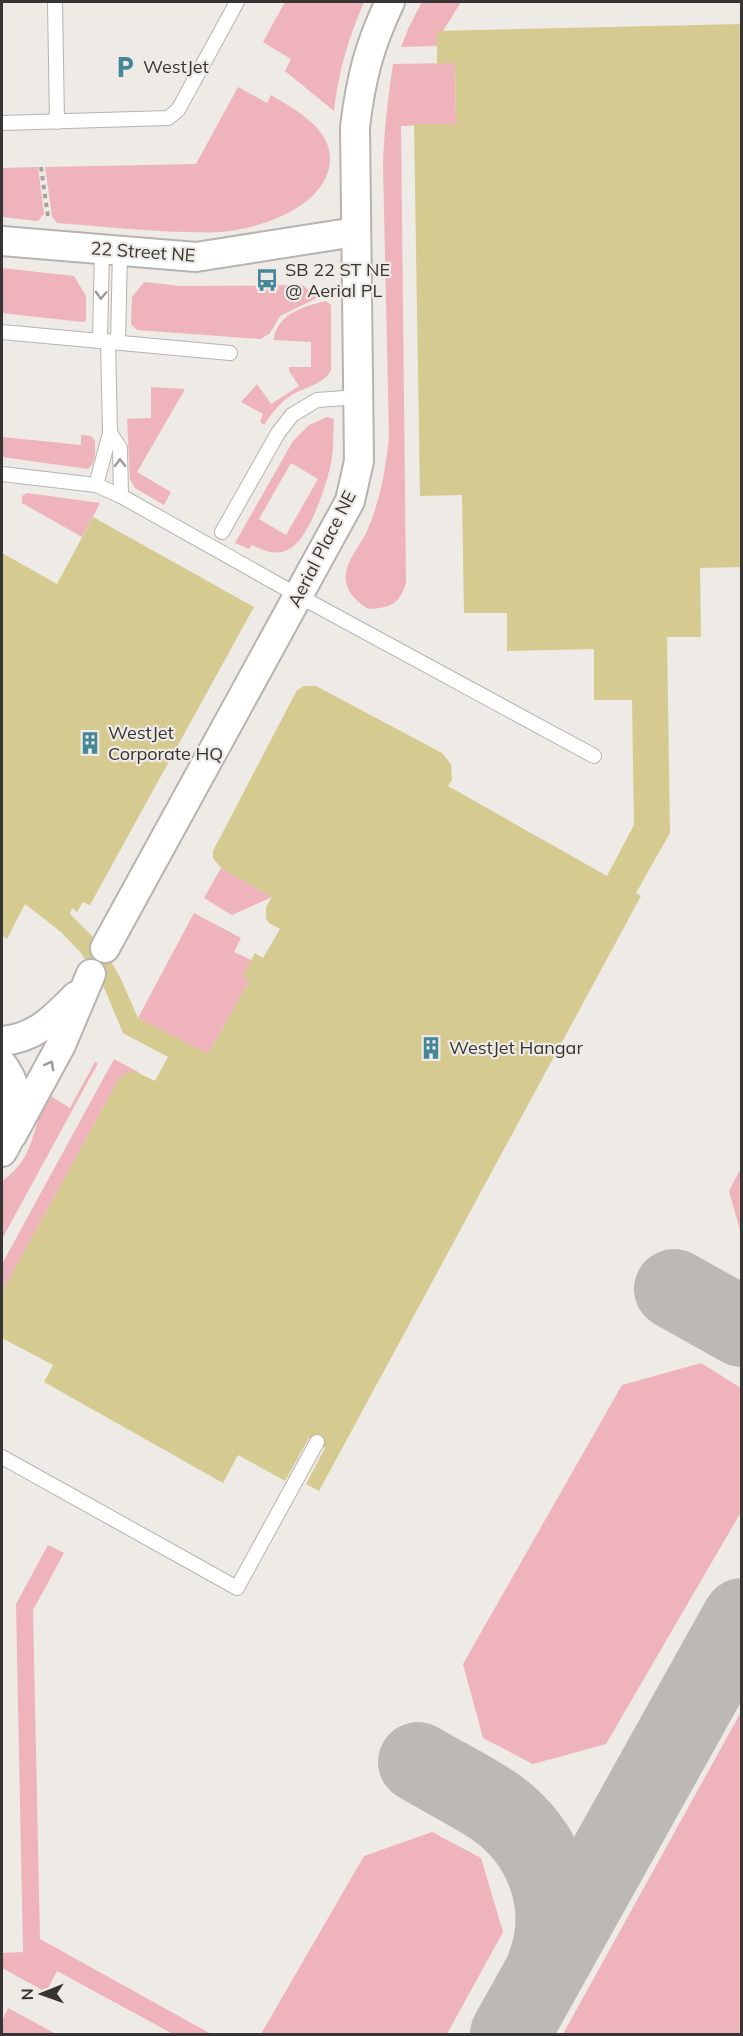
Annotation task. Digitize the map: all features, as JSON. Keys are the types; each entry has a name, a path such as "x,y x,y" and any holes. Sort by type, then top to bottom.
{"street":[{"name":"Aerial Place NE","path":"105,948 350,501 359,461 355,127 360,88 368,54 390,2"},
{"name":"22 Street NE","path":"2,241 196,257 355,232"},
{"path":"2,1041 36,1032 48,1023 87,981 61,1046 7,1143"},
{"path":"2,1064 9,1074 16,1093 17,1114 7,1143"}],"lane":[{"path":"55,2 57,122"},
{"path":"2,123 162,119 174,115 237,2"},
{"path":"96,485 110,433 111,251"},
{"path":"2,332 230,353"},
{"path":"222,532 278,433 292,415 316,400 359,397"},
{"path":"110,433 120,448 121,496"},
{"path":"2,474 96,485 121,496 299,596 594,756"},
{"path":"2,1457 237,1588 317,1442"}],"path":[{"path":"41,167 48,222"}],"shaded area":[{"path":"285,2 364,2 345,55 334,111 285,71 291,59 263,42"},
{"path":"422,2 461,2 443,31 437,31 437,46 401,47 409,27"},
{"path":"455,63 456,124 401,126 406,583 401,596 393,604 369,609 359,602 349,590 346,573 349,562 367,531 376,508 389,436 383,165 386,114 393,64"},
{"path":"238,87 267,103 271,95 293,108 313,124 327,144 330,155 329,168 314,195 301,205 269,221 221,232 153,231 57,223 52,216 45,167 196,164"},
{"path":"38,167 44,214 38,221 2,217 2,168"},
{"path":"2,268 74,276 86,296 86,321 2,313"},
{"path":"144,282 180,286 302,285 317,296 280,316 270,333 261,339 137,330 131,324 132,297"},
{"path":"326,301 331,305 331,370 323,379 286,399 264,425 260,422 263,414 241,402 257,384 271,404 299,386 289,371 289,367 311,367 311,342 274,340 276,331 280,324 293,313"},
{"path":"151,387 185,389 137,472 171,492 164,505 135,488 130,479 127,419 151,418"},
{"path":"327,417 334,419 333,451 327,478 318,506 305,532 291,548 281,552 266,551 252,545 249,549 235,543 293,441 309,425","holes":["291,463 318,479 286,535 259,519"]},
{"path":"81,435 91,436 95,441 94,460 88,469 2,457 2,437 81,445"},
{"path":"27,493 100,503 82,537 22,503 22,496"},
{"path":"221,868 272,897 232,915 204,898"},
{"path":"194,913 241,938 234,952 251,960 250,980 208,1054 138,1018"},
{"path":"114,1059 140,1073 128,1072 119,1079 2,1292 2,1264"},
{"path":"95,1062 98,1063 2,1239 2,1181 21,1163 27,1152 46,1093 70,1108"},
{"path":"742,1168 741,1234 729,1191"},
{"path":"701,1363 741,1388 741,1512 606,1744 533,1764 483,1738 463,1664 622,1385"},
{"path":"48,1545 64,1553 33,1610 40,1939 211,2034 173,2034 57,1971 46,1992 2,1968 2,1953 23,1952 16,1604"},
{"path":"741,1712 741,2034 563,2034"},
{"path":"432,1832 481,1858 503,1932 447,2034 261,2034 364,1856"},
{"path":"8,2008 56,2034 2,2034 2,2021"}],"building":[{"path":"742,24 742,567 700,568 701,637 667,637 670,833 636,893 641,896 319,1491 306,1484 325,1448 309,1438 285,1481 238,1455 223,1483 44,1382 53,1365 2,1338 2,1292 119,1079 128,1072 134,1071 155,1081 168,1057 123,1033 105,990 81,953 61,932 25,904 7,939 2,936 2,553 57,584 93,517 254,607 90,905 83,902 77,912 72,908 70,914 93,937 108,957 120,977 138,1018 208,1054 250,980 243,976 255,953 263,958 280,929 269,923 266,918 266,907 272,897 221,868 213,858 213,851 297,690 304,686 316,686 442,753 451,764 452,780 448,786 607,876 634,825 632,700 594,700 594,649 507,651 507,613 464,613 462,495 420,496 414,124 456,124 455,63 437,64 437,31"}],"taxiway":[{"path":"674,1289 742,1327"},
{"path":"510,2034 742,1618"},
{"path":"418,1762 494,1806 512,1821 540,1857 554,1899 553,1944 546,1967"}],"place":[{"name":"WestJet","path":"125,67"},
{"name":"SB 22 ST NE @ Aerial PL","path":"267,280"},
{"name":"WestJet Corporate HQ","path":"90,743"},
{"name":"WestJet Hangar","path":"431,1048"}]}
